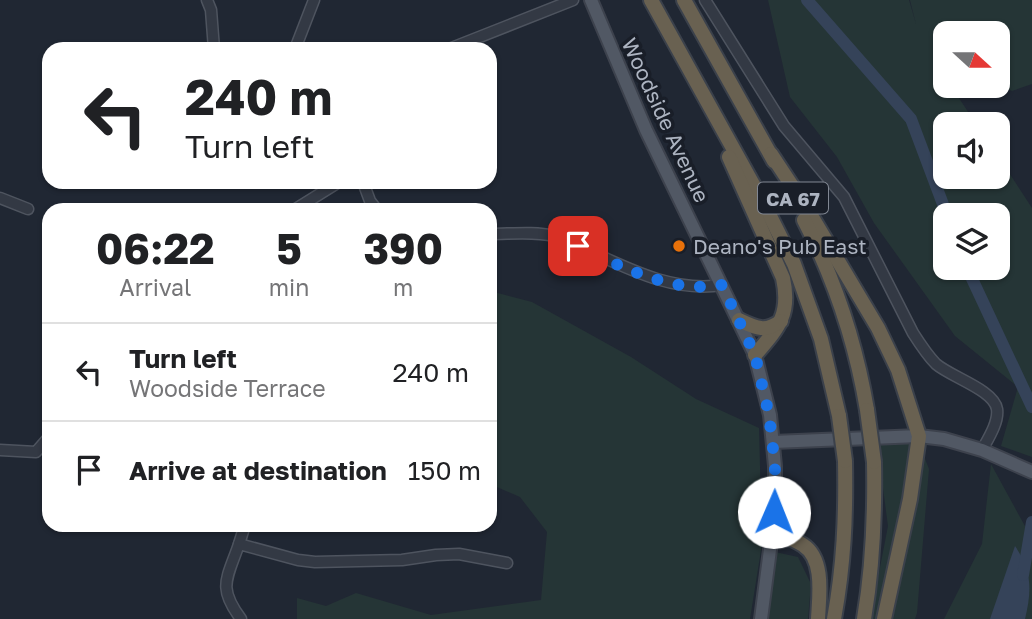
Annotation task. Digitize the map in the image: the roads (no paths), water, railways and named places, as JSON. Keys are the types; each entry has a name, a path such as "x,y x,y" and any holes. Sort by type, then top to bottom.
{"highway":[{"name":"CA 67","path":"651,0 765,206 793,264 821,339 839,416 845,461 846,523 842,577 834,619"},
{"name":"CA 67","path":"684,0 771,154 807,226 836,293 861,374 874,462 875,525 864,619"},
{"path":"705,97 787,293 782,320 755,355"},
{"path":"771,154 878,328 898,370 919,436 910,499 884,619"},
{"path":"739,320 761,330 772,328 782,320"},
{"path":"772,531 803,544 812,553 818,580 818,619"}],"main road":[{"name":"Woodside Avenue","path":"591,0 646,130 755,355 773,442 775,466 772,531 761,619"},
{"path":"773,442 919,436 944,439 982,450 1032,472"}],"street":[{"path":"207,0 211,10 213,42"},
{"path":"298,42 314,0"},
{"path":"467,42 573,0"},
{"path":"705,0 784,126 844,197 927,354 938,366 956,378 991,396 997,410 982,450"},
{"path":"305,203 328,189"},
{"path":"0,198 28,209"},
{"path":"497,234 537,233 556,237 643,276 706,288 722,285"},
{"path":"0,450 36,452 42,445"},
{"path":"241,619 228,602 225,593 243,532"},
{"path":"239,544 315,562 402,560 459,554 507,563"}],"water":[{"path":"1015,546 1025,564 1029,581 1025,619 990,619"}],"waterway":[{"path":"807,0 911,119 942,203"},
{"path":"973,280 1032,407"},
{"path":"1023,575 1032,522"}],"place":[{"name":"Deano's Pub East","path":"679,246"}]}
